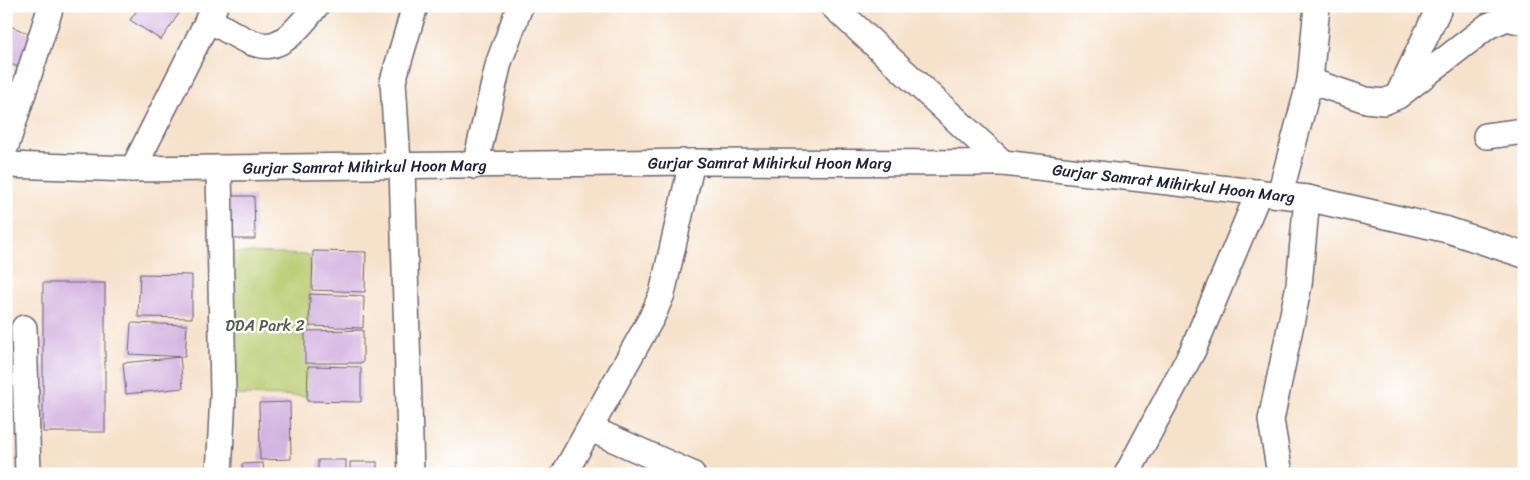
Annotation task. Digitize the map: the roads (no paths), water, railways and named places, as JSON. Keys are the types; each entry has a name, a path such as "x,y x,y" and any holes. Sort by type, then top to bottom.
{"street":[{"path":"6,146 50,6"},
{"path":"133,169 211,12 256,44 269,46 284,42 298,29 316,6"},
{"path":"412,474 402,167 398,163 393,81 415,6"},
{"path":"475,166 498,62 520,6"},
{"path":"833,6 1003,163"},
{"path":"1127,474 1193,350 1270,193 1310,81 1317,6"},
{"path":"1398,96 1440,6"},
{"path":"1310,81 1366,100 1384,102 1398,96 1488,26 1507,18 1524,22"},
{"path":"1486,136 1524,131"},
{"path":"564,474 591,429 652,317 662,294 692,162"},
{"name":"Gurjar Samrat Mihirkul Hoon Marg","path":"6,165 133,169 692,162 1003,163 1307,198 1448,230 1524,255"},
{"path":"219,168 223,395 219,474"},
{"path":"1280,474 1271,420 1299,285 1307,198"},
{"path":"24,328 28,474"},
{"path":"591,429 692,474"}],"park label":[{"name":"DDA Park 2","path":"265,325"}]}
